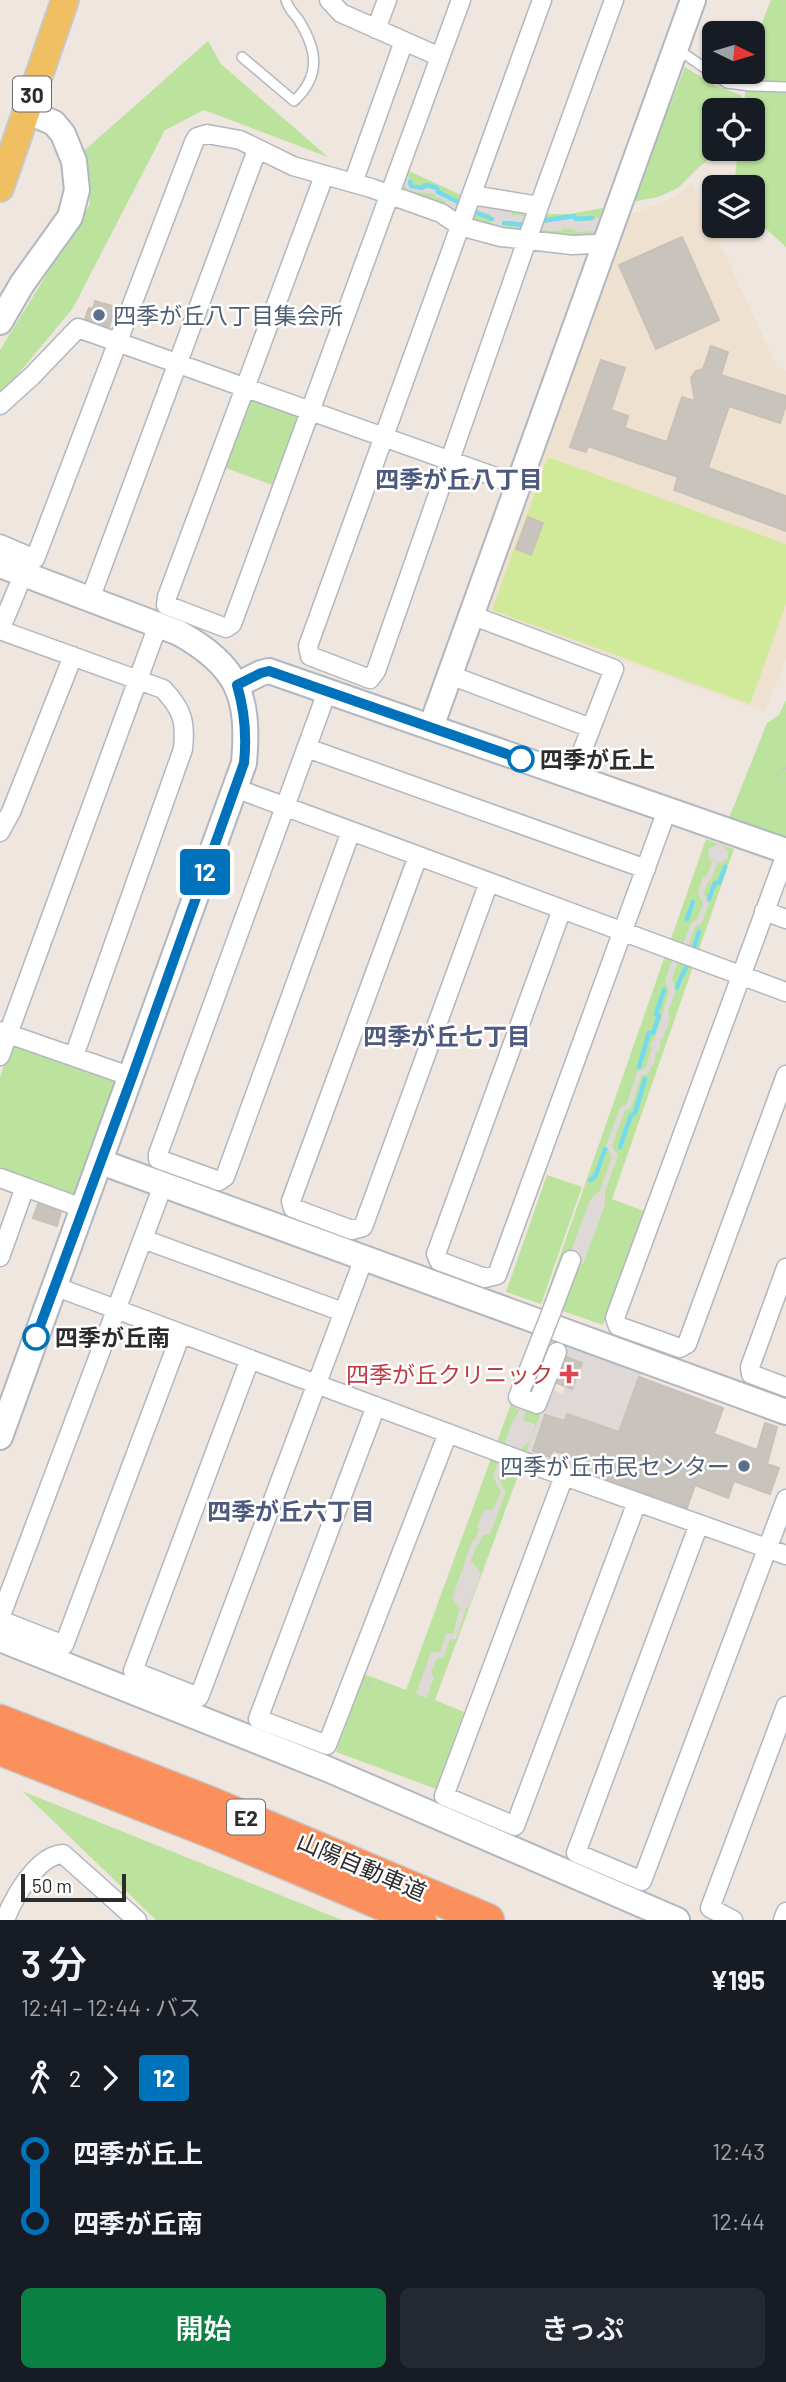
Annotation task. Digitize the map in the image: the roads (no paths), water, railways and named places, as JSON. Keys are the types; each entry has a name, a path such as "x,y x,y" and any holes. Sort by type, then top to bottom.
{"highway":[{"name":"山陽自動車道","path":"0,1721 213,1804 488,1920"},
{"name":"山陽自動車道","path":"0,1749 217,1834 420,1920"}],"main road":[{"name":"30","path":"0,188 65,0"}],"street":[{"path":"329,0 341,13 440,57"},
{"path":"376,29 387,0"},
{"path":"324,176 166,605 226,628 232,624 461,0"},
{"path":"542,0 308,646 310,656 370,679 376,671 614,0"},
{"path":"431,727 692,0"},
{"path":"353,183 404,41"},
{"path":"0,322 22,284 70,217 77,190 75,161 63,134 54,123 26,111"},
{"path":"0,544 34,558 197,137 207,134 240,140 293,166 390,195 440,213 460,226 501,237 572,245 594,244"},
{"path":"90,599 257,150"},
{"path":"472,195 539,206"},
{"path":"0,405 78,328 518,485"},
{"path":"0,565 179,633 206,648 224,666 237,685 247,734 244,763 0,1437"},
{"path":"18,587 0,630 163,689 176,702 183,716 183,749 74,1056"},
{"path":"471,615 614,669 576,767"},
{"path":"0,1056 4,1032 158,625"},
{"path":"0,832 6,809 73,656"},
{"path":"237,685 269,671 786,852 615,1318 618,1325 680,1348 687,1344 786,1075"},
{"path":"450,675 591,728"},
{"path":"324,700 158,1159 219,1181 225,1177 351,831"},
{"path":"306,748 646,869"},
{"path":"235,788 786,992"},
{"path":"562,909 436,1254 439,1261 485,1278 496,1275 667,810"},
{"path":"418,856 291,1201 293,1208 352,1230 363,1227 489,882"},
{"path":"764,911 786,919"},
{"path":"4,1032 132,1077"},
{"path":"101,1162 786,1412"},
{"path":"0,1178 74,1205"},
{"path":"0,1257 25,1187"},
{"path":"159,1196 0,1619 64,1645 181,1334"},
{"path":"143,1239 343,1312"},
{"path":"250,1359 133,1671 199,1697 364,1258"},
{"path":"557,1352 537,1404 518,1397 571,1260"},
{"path":"786,1268 750,1367 751,1374 786,1387"},
{"path":"54,1286 564,1476 786,1555"},
{"path":"376,1406 258,1719 327,1745 448,1433"},
{"path":"564,1476 444,1796 515,1826 637,1502"},
{"path":"699,1524 576,1853 642,1881 786,1499"},
{"path":"0,1639 325,1768 677,1920"},
{"path":"733,1920 710,1908 786,1706"},
{"path":"5,1920 18,1892 36,1870 57,1854 63,1854 137,1920"},
{"path":"783,1920 786,1912"}],"lane":[{"path":"242,57 293,101 299,96 310,79 314,52 286,0"},
{"path":"675,48 727,83 786,87"}],"waterway":[{"path":"410,182 411,186 422,188 426,185 437,188 438,192 458,202"},
{"path":"473,211 492,219"},
{"path":"541,221 574,216 576,219 592,218"},
{"path":"504,223 525,225"},
{"path":"709,899 725,867"},
{"path":"687,919 693,902"},
{"path":"693,951 699,932"},
{"path":"677,988 690,960"},
{"path":"639,1067 649,1033 653,1033 659,1016 656,1014 664,990"},
{"path":"620,1147 631,1115 635,1113 645,1079"},
{"path":"590,1180 595,1177 605,1149"}],"place":[{"name":"四季が丘八丁目集会所","path":"99,315"},
{"name":"四季が丘上","path":"521,759"},
{"name":"四季が丘南","path":"36,1337"},
{"name":"四季が丘クリニック","path":"569,1374"},
{"name":"四季が丘市民センター","path":"744,1466"}],"district":[{"name":"四季が丘八丁目","path":"459,478"},
{"name":"四季が丘七丁目","path":"447,1035"},
{"name":"四季が丘六丁目","path":"291,1510"}]}
